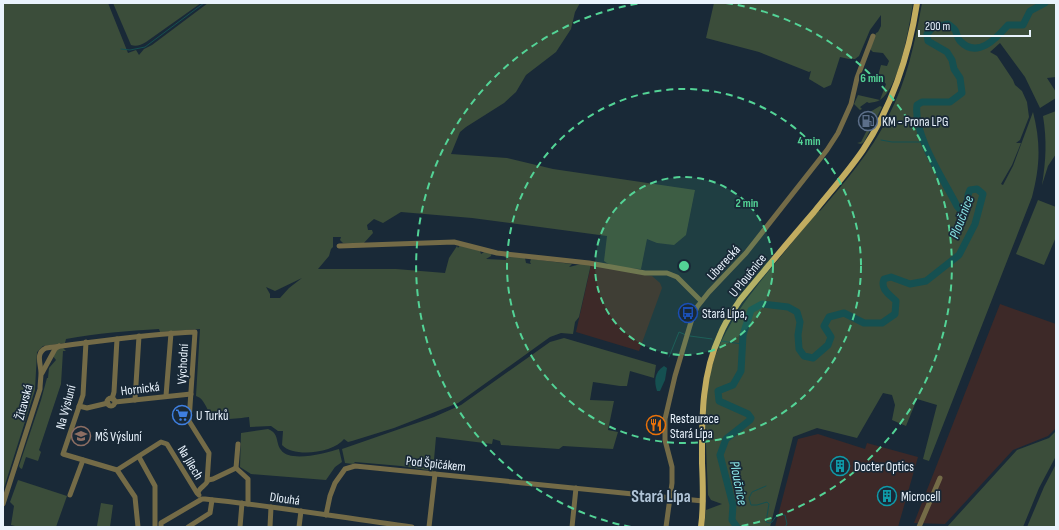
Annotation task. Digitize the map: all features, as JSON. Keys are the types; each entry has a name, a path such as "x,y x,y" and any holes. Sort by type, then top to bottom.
{"main road":[{"name":"U Ploučnice","path":"701,527 703,501 703,392 711,357 720,334 740,300 840,181 863,149 886,107 902,69 909,46 917,3"}],"street":[{"name":"Liberecká","path":"666,527 672,467 665,440 667,411 675,376 697,307 746,253 827,150 838,133 851,104 857,78 873,36"},
{"path":"339,246 454,242 498,253 589,263 645,274 667,273 677,277 701,301"},
{"name":"Východní","path":"59,346 139,336 195,332 189,421 209,453 208,480"},
{"path":"166,396 171,333"},
{"path":"136,400 139,336"},
{"path":"114,400 117,339"},
{"name":"Na Výsluní","path":"83,460 63,454 83,395 86,342"},
{"path":"46,348 59,346"},
{"name":"Žitavská","path":"41,374 55,349 59,346"},
{"path":"46,348 52,354"},
{"name":"Žitavská","path":"3,504 40,389 41,374 39,353 46,348"},
{"name":"Hornická","path":"79,406 87,408 108,403 108,400 136,400 191,394"},
{"name":"Na Jílech","path":"117,470 161,442 167,444 202,500"},
{"path":"236,468 238,444"},
{"path":"139,457 156,486 155,527"},
{"path":"70,495 83,460 117,470 135,497 138,527"},
{"name":"Pod Špičákem","path":"326,515 330,496 335,483 345,469 354,466 703,501"},
{"path":"198,493 208,480 236,468"},
{"path":"236,468 248,479 248,504"},
{"path":"429,527 435,474"},
{"path":"919,527 940,478"},
{"path":"572,527 576,488"},
{"name":"Dlouhá","path":"155,527 161,525 202,500 242,503 301,511 378,525 412,527"},
{"path":"188,527 210,513 212,500"},
{"path":"240,527 242,503"},
{"path":"270,527 271,507"},
{"path":"299,527 301,511"}],"shaded area":[{"path":"108,3 128,53 136,50 139,55 144,49 152,45 208,3 580,3 575,12 571,29 556,52 526,75 516,92 504,103 460,132 451,154 507,158 553,169 695,190 686,235 674,245 657,243 647,239 641,269 616,267 604,261 607,236 472,218 401,212 383,223 374,219 367,225 368,230 372,230 373,233 363,244 343,243 340,240 341,237 333,237 333,247 329,256 318,269 396,269 445,273 449,258 457,246 458,248 460,245 480,251 481,254 486,251 492,252 491,256 486,259 506,260 503,255 525,258 526,263 531,264 531,259 572,264 569,267 581,264 591,264 579,317 575,322 573,334 561,333 550,337 458,403 394,428 348,442 344,439 339,444 331,448 304,453 295,452 282,445 283,431 278,431 271,426 250,427 249,417 221,419 211,415 202,400 196,396 200,329 160,332 159,329 101,334 66,339 65,343 43,346 37,352 35,390 3,491 3,4","holes":["302,278 289,288 280,298 270,298 270,294 266,287 275,291"]},
{"path":"113,3 201,3 146,42 135,46 131,45"},
{"path":"714,3 913,3 906,40 898,70 887,93 880,100 886,84 878,76 881,65 887,66 889,61 883,53 873,52 870,49 876,33 881,26 881,15 870,30 859,56 855,59 840,57 831,85 824,88 809,79 811,71 809,72 759,52 706,38"},
{"path":"922,3 1056,3 1056,77 1047,78 1056,92 1056,98 1040,108 1025,77 1000,43 990,52 997,56 1015,85 1022,91 1027,102 1029,117 1020,140 1016,143 1021,143 1012,165 1001,184 1003,185 1013,166 1033,112 1036,123 1038,145 1037,175 1032,197 929,461 923,459 937,405 917,399 906,426 892,420 895,405 892,395 883,393 857,438 817,428 793,437 770,527 704,527 706,510 722,504 711,500 708,495 706,406 714,358 729,326 760,281 818,210 820,211 848,178 874,142 895,103 905,75 913,47"},
{"path":"858,95 880,100 869,103 867,102 860,107 862,109 860,110 854,104"},
{"path":"880,106 882,107 864,142 861,144 857,143 861,142 867,130 864,127 870,122 868,120 870,112"},
{"path":"1056,111 1056,154 1048,166 1042,185 1046,150 1043,116"},
{"path":"1038,200 1056,207 1056,237 1044,265 1016,254"},
{"path":"591,265 652,276 660,283 662,288 639,351 576,332"},
{"path":"1000,304 1056,324 1056,428 1048,436 1013,450 945,524 914,523"},
{"path":"564,338 656,365 654,378 630,371 627,386 593,382 590,400 614,401 608,430 618,432 613,449 563,446 559,449 501,445 500,441 493,439 492,444 436,437 433,471 401,466 355,462 353,464 345,463 342,449 434,417 461,405 550,342"},
{"path":"63,348 66,351 63,351 61,384 39,450 41,452 38,461 26,457 22,469 19,466 48,378 49,368 56,360 53,356 57,349"},
{"path":"664,366 667,368 665,380 660,391 657,391 655,384 656,377 658,371"},
{"path":"268,429 274,433 279,447 286,454 292,456 308,456 339,449 342,462 335,467 326,480 251,474 240,467 241,433"},
{"path":"1056,431 1056,456 1039,488 1023,527 947,527 1017,450 1049,438"},
{"path":"818,434 865,449 867,443 918,457 898,527 775,527 798,439"},
{"path":"1056,464 1056,527 1027,527 1044,487"},
{"path":"18,480 67,496 56,527 19,527 11,525 14,506 10,502"},
{"path":"101,503 113,505 110,527 97,526"}],"waterway":[{"path":"121,49 130,50 145,47 204,3"},
{"name":"Ploučnice","path":"737,527 732,520 733,505 720,455 726,439 751,418 748,414 719,401 718,391 733,385 741,371 743,335 751,310 762,304 788,307 797,312 800,322 798,335 799,349 804,356 813,358 828,345 831,337 824,326 829,317 844,313 864,323 882,323 895,314 896,301 884,289 884,279 891,277 910,284 926,281 959,255 975,224 983,194 977,189 970,190 967,197 966,212 962,212 957,206 924,143 917,117 917,105 922,102 950,102 962,93 960,78 954,69 952,60 947,52 928,41 927,34 932,28 948,24 956,31 958,38 966,46 979,48 992,41 1008,25 1023,25 1030,11 1045,3"},
{"path":"881,140 892,142 923,142"},
{"path":"669,357 679,332 686,335"},
{"path":"690,336 712,339"},
{"path":"721,341 742,344"},
{"path":"766,486 752,492 749,498 751,505 767,502 769,504 766,522 772,522 777,515 785,515 787,524 785,527"}],"place":[{"name":"KM - Prona LPG","path":"868,121"},
{"name":"Stará Lípa,","path":"688,313"},
{"name":"U Turků","path":"182,415"},
{"name":"Restaurace Stará Lípa","path":"656,425"},
{"name":"MŠ Výsluní","path":"81,436"},
{"name":"Docter Optics","path":"840,466"},
{"name":"Microcell","path":"887,496"}],"district":[{"name":"Stará Lípa","path":"661,496"}]}
